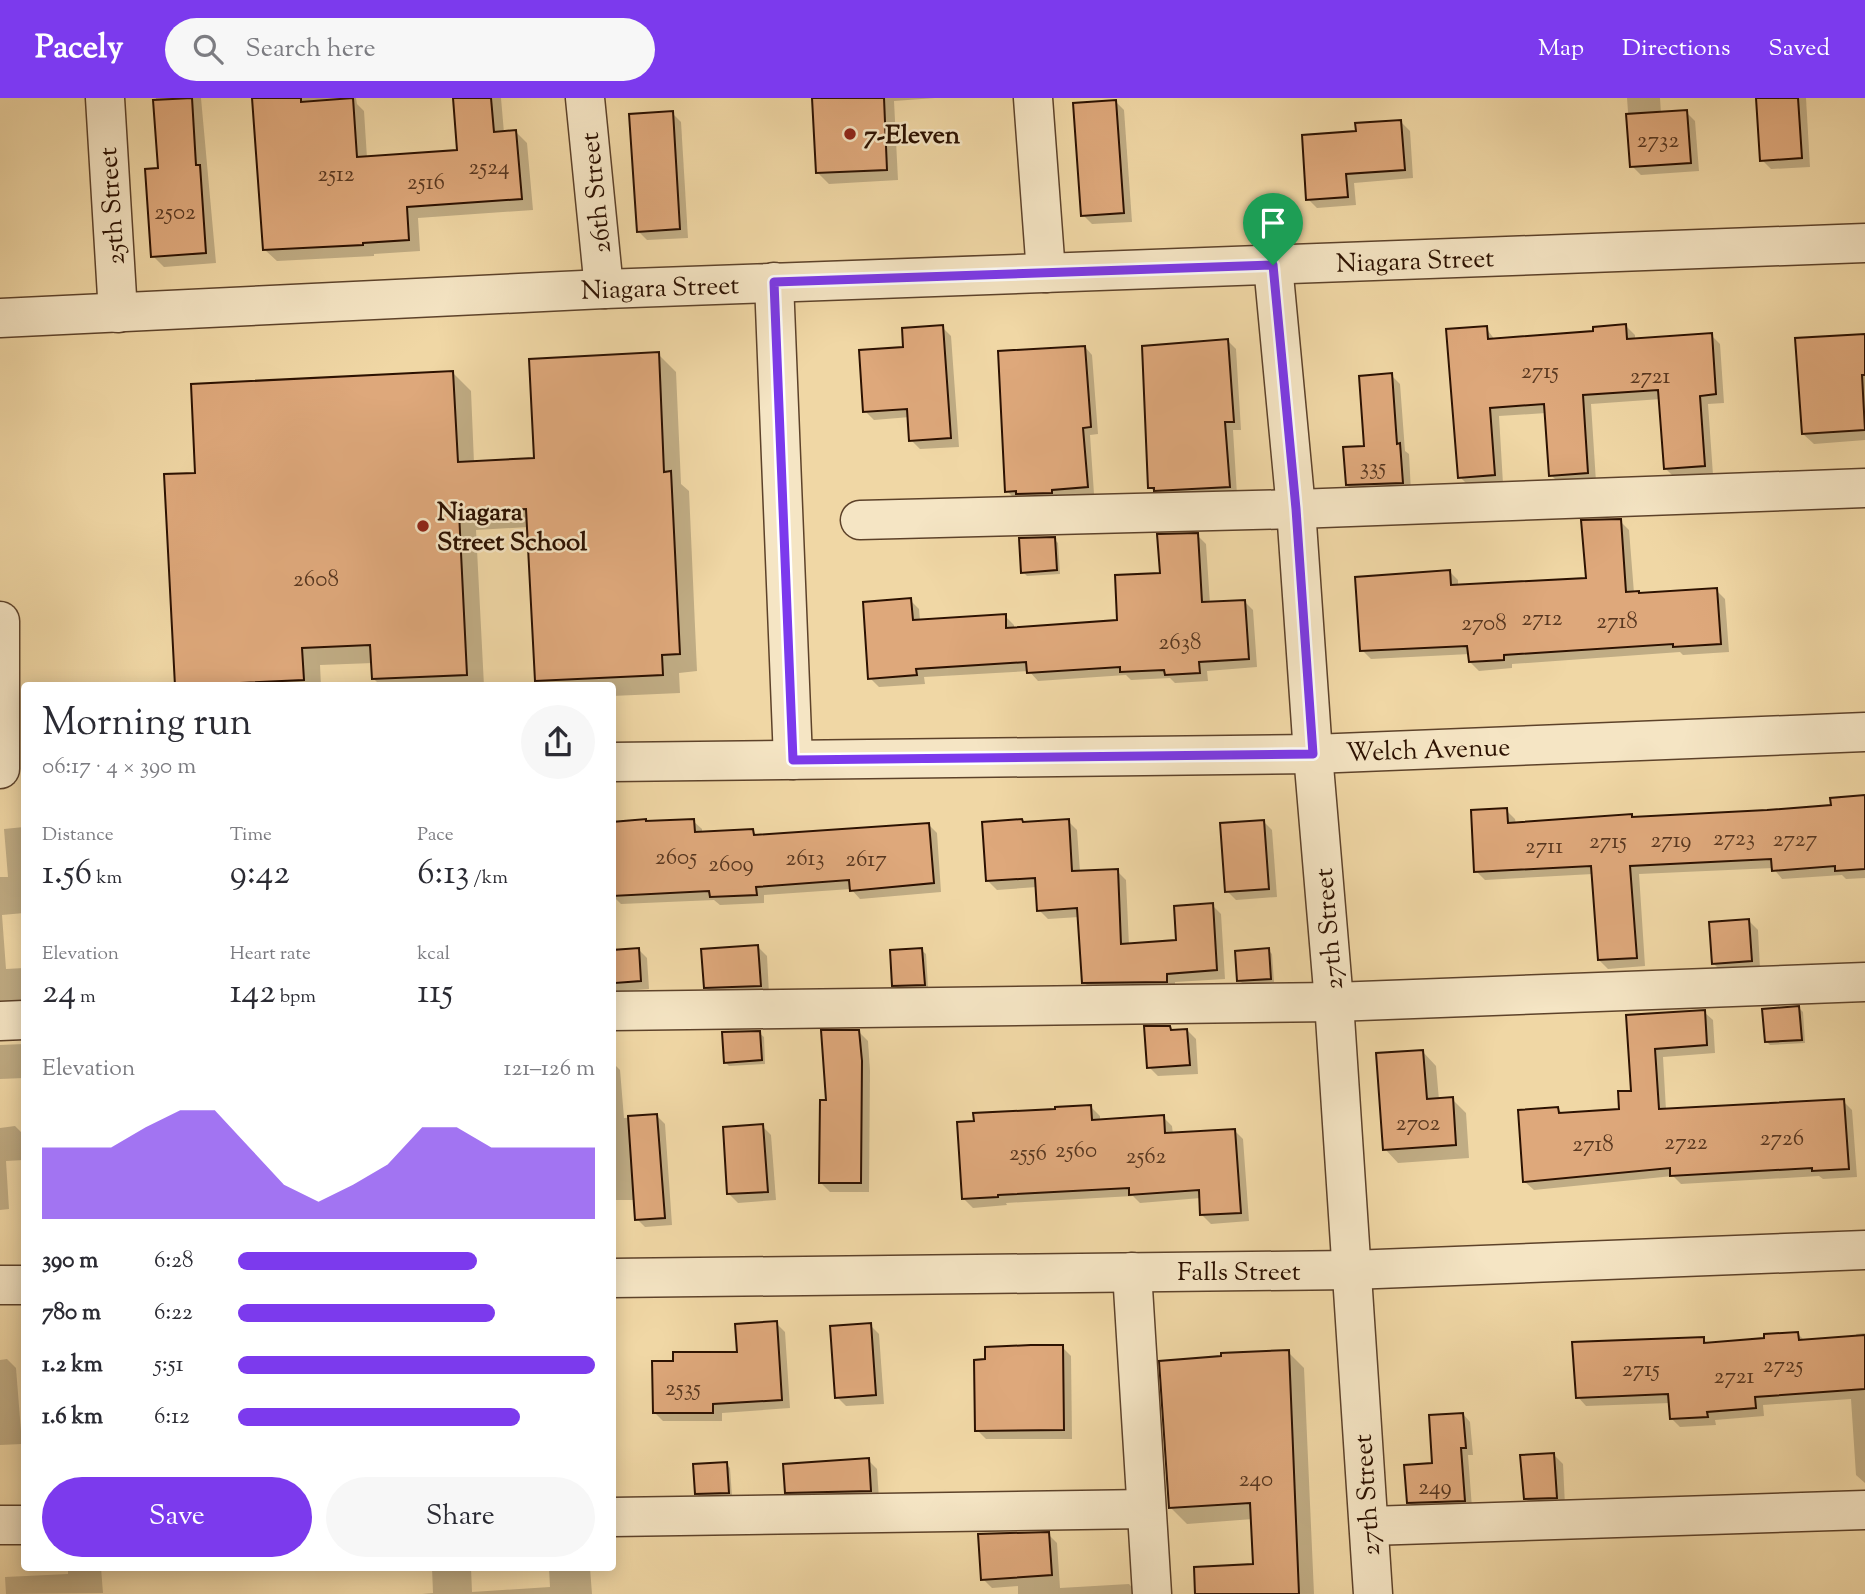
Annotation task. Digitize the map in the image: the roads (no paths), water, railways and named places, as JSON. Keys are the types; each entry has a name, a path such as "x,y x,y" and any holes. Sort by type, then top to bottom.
{"street":[{"name":"25th Street","path":"104,98 118,313"},
{"name":"26th Street","path":"585,98 604,289"},
{"path":"1033,98 1046,273"},
{"name":"Niagara Street","path":"0,317 774,282 1865,243"},
{"name":"27th Street","path":"1273,265 1296,509 1334,1002 1373,1594"},
{"path":"774,282 793,760"},
{"path":"860,520 1296,509 1865,488"},
{"path":"0,621 0,769 21,768"},
{"name":"Welch Avenue","path":"616,762 1313,754 1865,732"},
{"path":"616,1011 1334,1002 1865,982"},
{"path":"0,1021 21,1020"},
{"name":"Falls Street","path":"616,1278 1351,1270 1865,1250"},
{"path":"1132,1272 1152,1594"},
{"path":"0,1285 21,1285"},
{"path":"616,1517 1146,1509"},
{"path":"1369,1526 1865,1510"},
{"path":"0,1525 21,1525"}],"place":[{"name":"7-Eleven","path":"850,134"},
{"name":"Niagara Street School","path":"423,526"}]}
